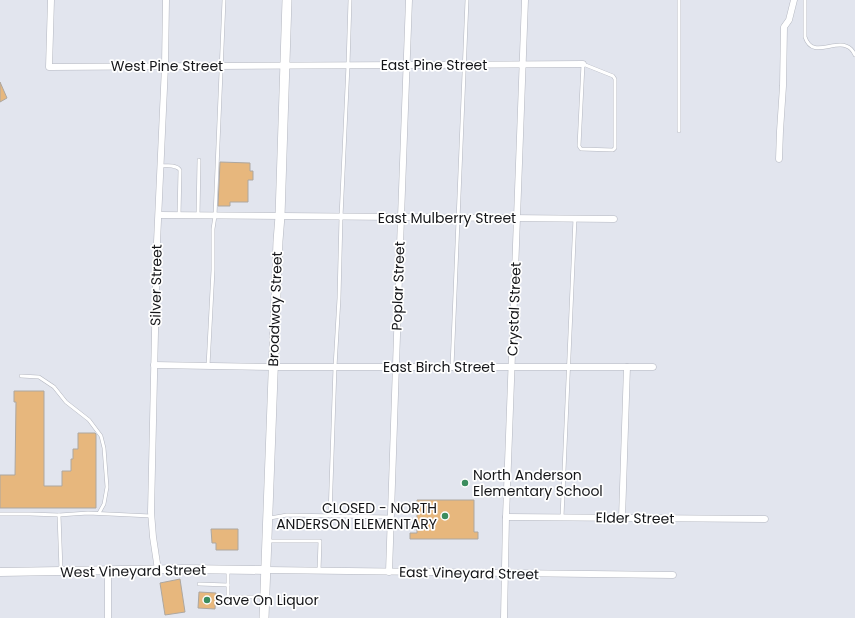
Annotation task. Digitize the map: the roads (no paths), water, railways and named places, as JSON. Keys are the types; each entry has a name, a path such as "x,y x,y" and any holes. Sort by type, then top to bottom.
{"main road":[{"name":"Broadway Street","path":"264,618 287,0"}],"street":[{"name":"West Pine Street","path":"51,0 49,67 285,65"},
{"name":"Silver Street","path":"158,570 151,516 152,421 166,0"},
{"name":"Poplar Street","path":"389,572 410,0"},
{"name":"Crystal Street","path":"504,618 506,517 525,0"},
{"path":"779,159 783,86 784,27 789,20 794,0"},
{"name":"East Pine Street","path":"285,65 583,64"},
{"name":"East Mulberry Street","path":"159,215 614,219"},
{"name":"East Birch Street","path":"154,365 273,367 653,367"},
{"path":"622,518 627,367"},
{"name":"Elder Street","path":"506,517 765,520"},
{"name":"West Vineyard Street","path":"0,572 266,570"},
{"name":"East Vineyard Street","path":"266,570 673,575"},
{"path":"108,571 108,618"}],"lane":[{"path":"208,366 224,0"},
{"path":"330,516 350,0"},
{"path":"452,367 467,0"},
{"path":"679,0 679,131"},
{"path":"805,0 805,37 810,46 818,48 838,45 845,46 851,49 855,55"},
{"path":"583,64 613,76 615,79 615,148 613,150 581,149 579,146 583,64"},
{"path":"198,216 199,160"},
{"path":"160,166 176,166 180,170 179,215"},
{"path":"562,517 575,218"},
{"path":"21,376 39,377 54,387 66,402 89,420 101,436 104,448 107,487 104,504 99,513"},
{"path":"0,514 59,515 99,513 151,516"},
{"path":"59,515 61,572"},
{"path":"268,518 287,515 390,517"},
{"path":"267,540 320,541 319,571"},
{"path":"228,570 228,597 264,597"},
{"path":"199,584 228,585"}],"place":[{"name":"North Anderson Elementary School","path":"465,483"},
{"name":"CLOSED - NORTH ANDERSON ELEMENTARY","path":"445,516"},
{"name":"Save On Liquor","path":"207,600"}]}
